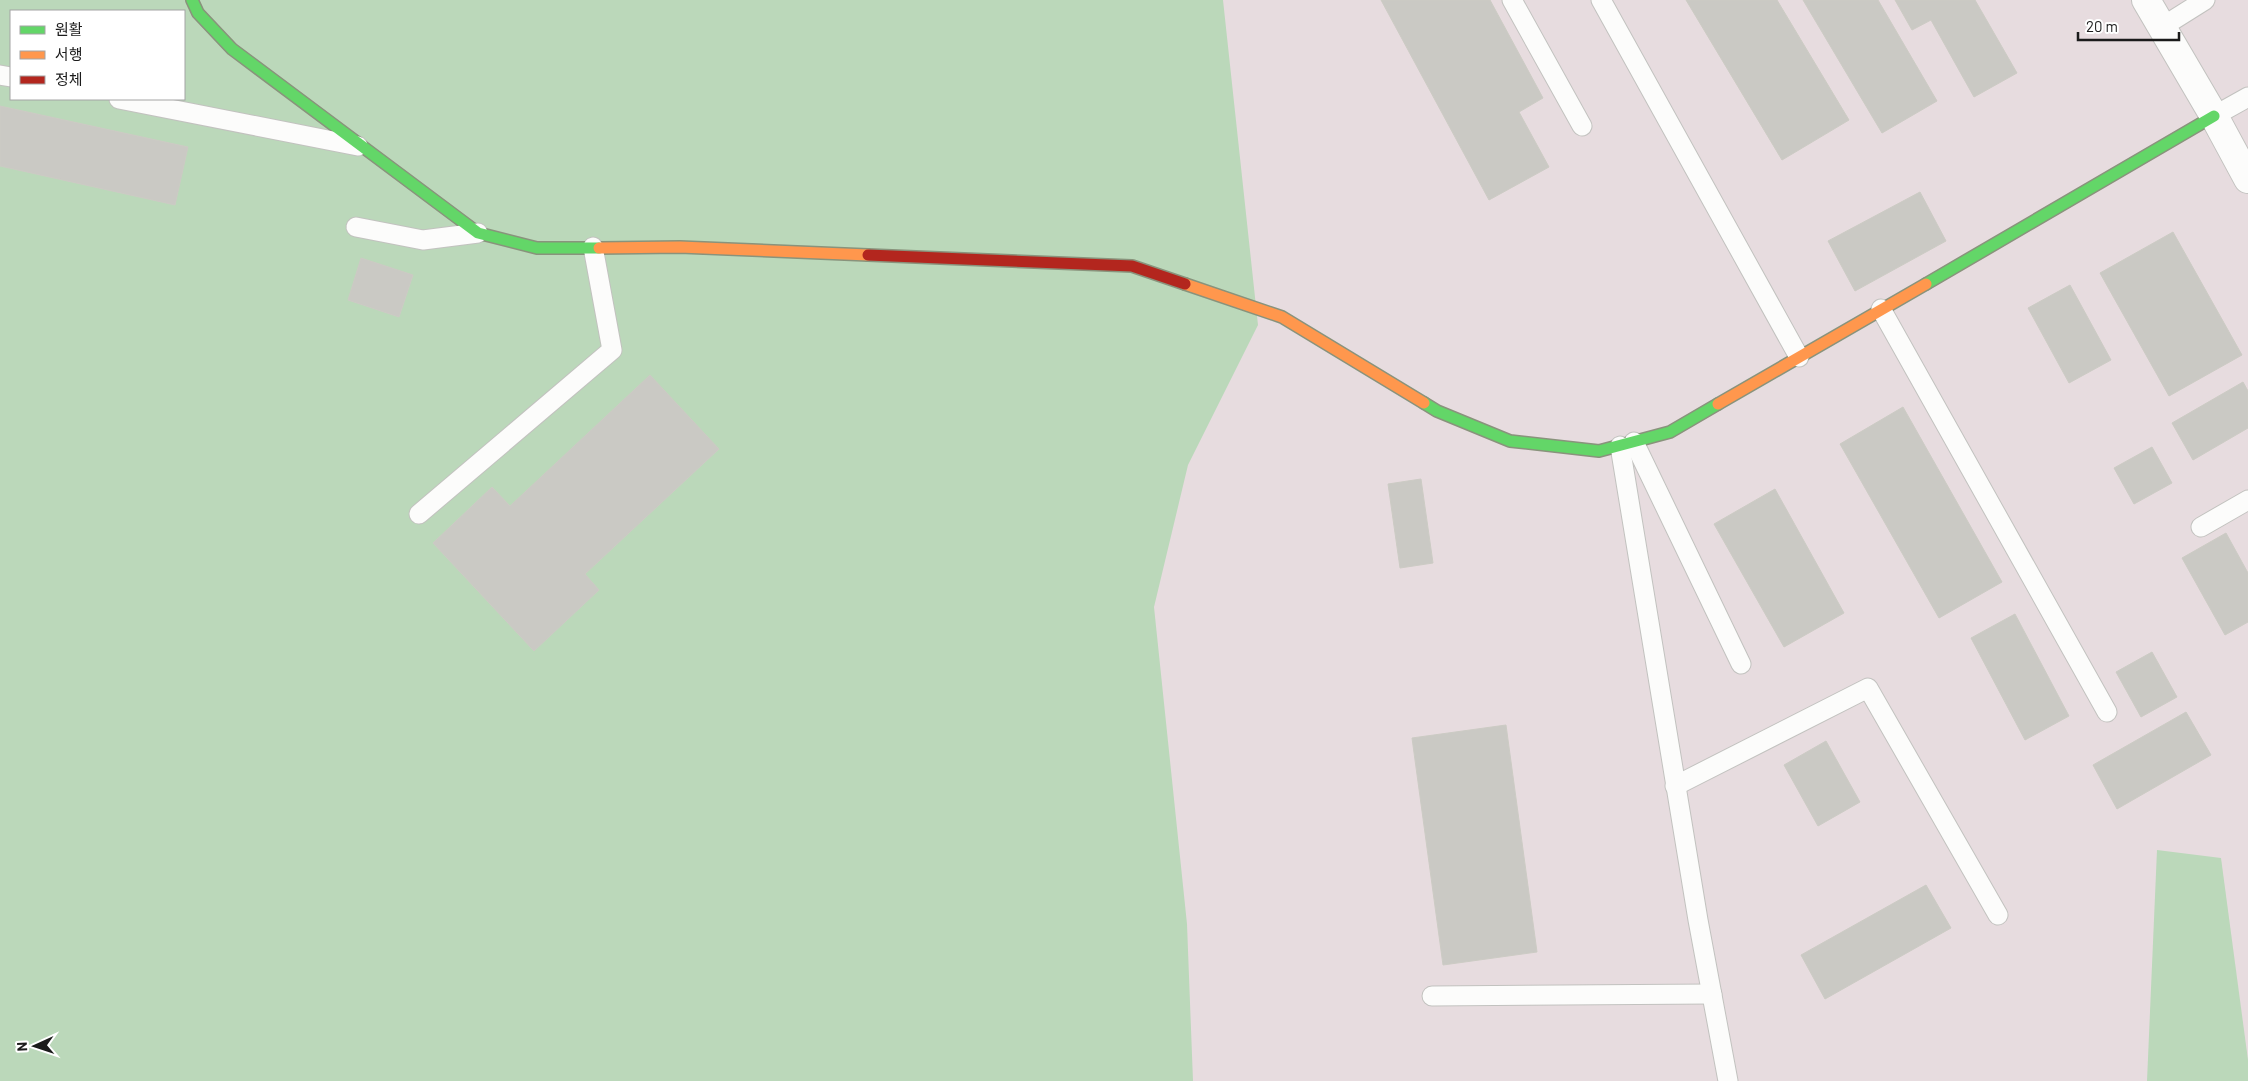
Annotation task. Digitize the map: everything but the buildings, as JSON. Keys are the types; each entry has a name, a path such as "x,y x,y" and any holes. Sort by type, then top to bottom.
{"street":[{"path":"192,0 198,13 232,49 478,234 537,248 680,247 1132,266 1282,317 1437,411 1510,441 1599,451 1670,432 2214,116"},
{"path":"2146,0 2214,116 2248,179"}],"lane":[{"path":"1512,0 1582,126"},
{"path":"1601,0 1800,357"},
{"path":"2162,28 2205,0"},
{"path":"2214,116 2248,97"},
{"path":"123,100 363,147"},
{"path":"356,227 423,240 478,234"},
{"path":"419,514 612,350 593,248"},
{"path":"1881,309 2107,712"},
{"path":"1627,444 1741,664"},
{"path":"1627,444 1676,786 1728,1081"},
{"path":"2201,527 2248,500"},
{"path":"1676,786 1868,688 1998,915"},
{"path":"1432,996 1712,994"}],"shaded area":[{"path":"0,0 2248,0 2248,1081 0,1081"}],"green space":[{"path":"0,0 1223,0 1258,325 1188,465 1154,607 1187,924 1193,1081 0,1081"},
{"path":"2157,850 2221,858 2248,1060 2248,1081 2147,1081"}],"traffic: fast":[{"path":"192,0 198,13 232,49 478,233 537,248 599,248"},
{"path":"1926,284 2214,116"},
{"path":"1424,403 1437,411 1510,441 1599,451 1670,432 1718,404"}],"traffic: slow":[{"path":"599,248 680,247 868,255"},
{"path":"1185,284 1282,317 1424,403"},
{"path":"1718,404 1926,284"}],"traffic: jam":[{"path":"868,255 1132,266 1185,284"}]}
